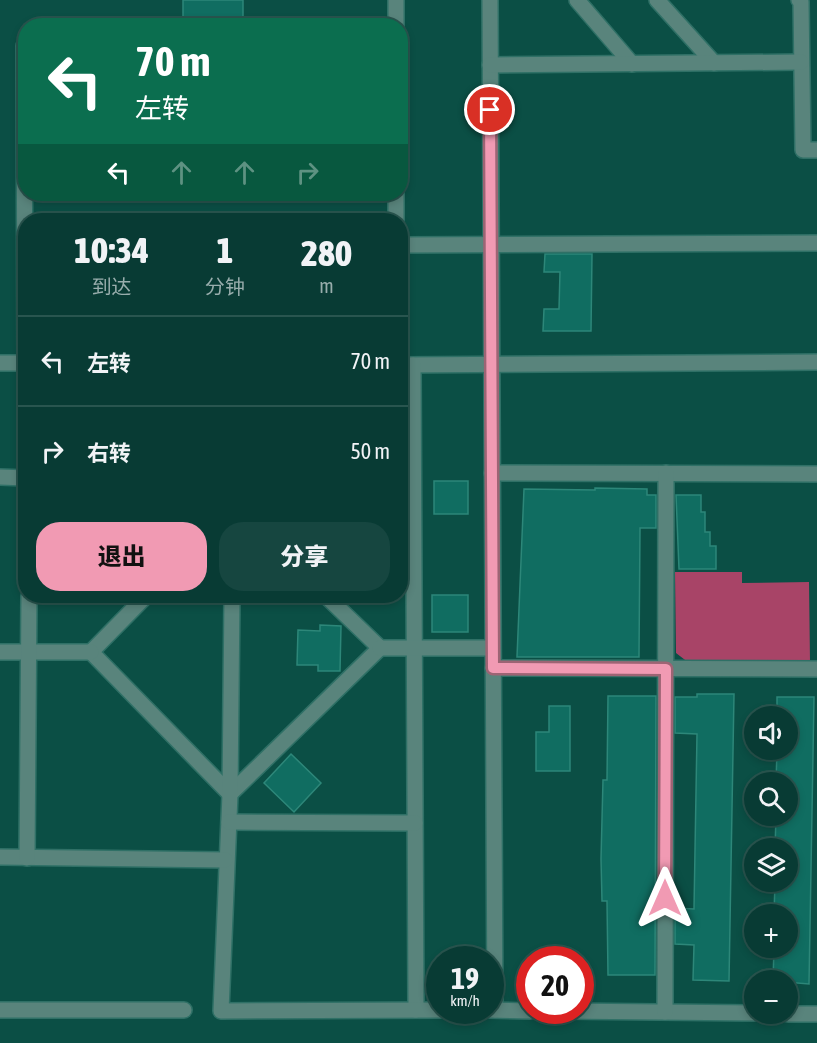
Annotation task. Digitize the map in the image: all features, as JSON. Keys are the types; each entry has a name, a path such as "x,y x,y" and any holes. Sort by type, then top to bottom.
{"street":[{"path":"396,0 396,18"},
{"path":"490,0 493,946"},
{"path":"577,0 632,64"},
{"path":"657,0 714,63"},
{"path":"799,0 801,2 803,150 817,150"},
{"path":"490,65 801,62"},
{"path":"408,245 817,243"},
{"path":"408,365 817,362"},
{"path":"0,363 18,363"},
{"path":"492,473 817,474"},
{"path":"665,1012 666,473"},
{"path":"0,477 18,478"},
{"path":"408,497 416,648 416,1010"},
{"path":"27,858 28,603"},
{"path":"0,652 91,652 139,603"},
{"path":"232,603 230,794 225,860 221,1011 426,1010"},
{"path":"333,603 380,648 492,648"},
{"path":"230,794 380,648"},
{"path":"91,652 230,794"},
{"path":"493,668 817,669"},
{"path":"229,822 415,823"},
{"path":"0,857 225,860"},
{"path":"0,1010 184,1010"},
{"path":"594,1011 744,1013"},
{"path":"798,1014 817,1014"}],"shaded area":[{"path":"675,572 742,572 742,583 809,582 810,662 689,663 676,653"}],"building":[{"path":"183,0 243,0 243,18 183,18"},
{"path":"545,254 592,254 591,331 543,331 544,309 559,309 560,272 544,272"},
{"path":"434,481 468,481 468,514 434,514"},
{"path":"595,488 647,489 647,495 656,495 656,528 640,528 639,657 517,657 524,489 595,490"},
{"path":"676,495 701,495 701,512 705,512 705,532 710,532 710,546 716,546 716,569 679,569"},
{"path":"432,595 468,595 468,632 432,632"},
{"path":"320,625 341,626 340,671 318,671 318,665 297,665 298,630 320,631"},
{"path":"697,694 734,694 729,981 693,980 694,945 675,944 675,908 694,909 697,734 675,733 675,697 697,697"},
{"path":"608,696 656,696 655,975 608,975 607,901 602,901 601,859 603,780 607,780"},
{"path":"777,697 814,697 809,984 798,983 798,970 773,970 774,958 798,958 798,904 774,904 775,892 798,892 798,838 775,838 776,826 798,826 798,772 776,772 777,760 798,760 798,706 777,706"},
{"path":"549,706 570,706 570,771 536,771 536,732 549,732"},
{"path":"291,754 321,783 294,812 264,783"}],"route":[{"path":"490,110 493,668 666,669 665,898"}]}
